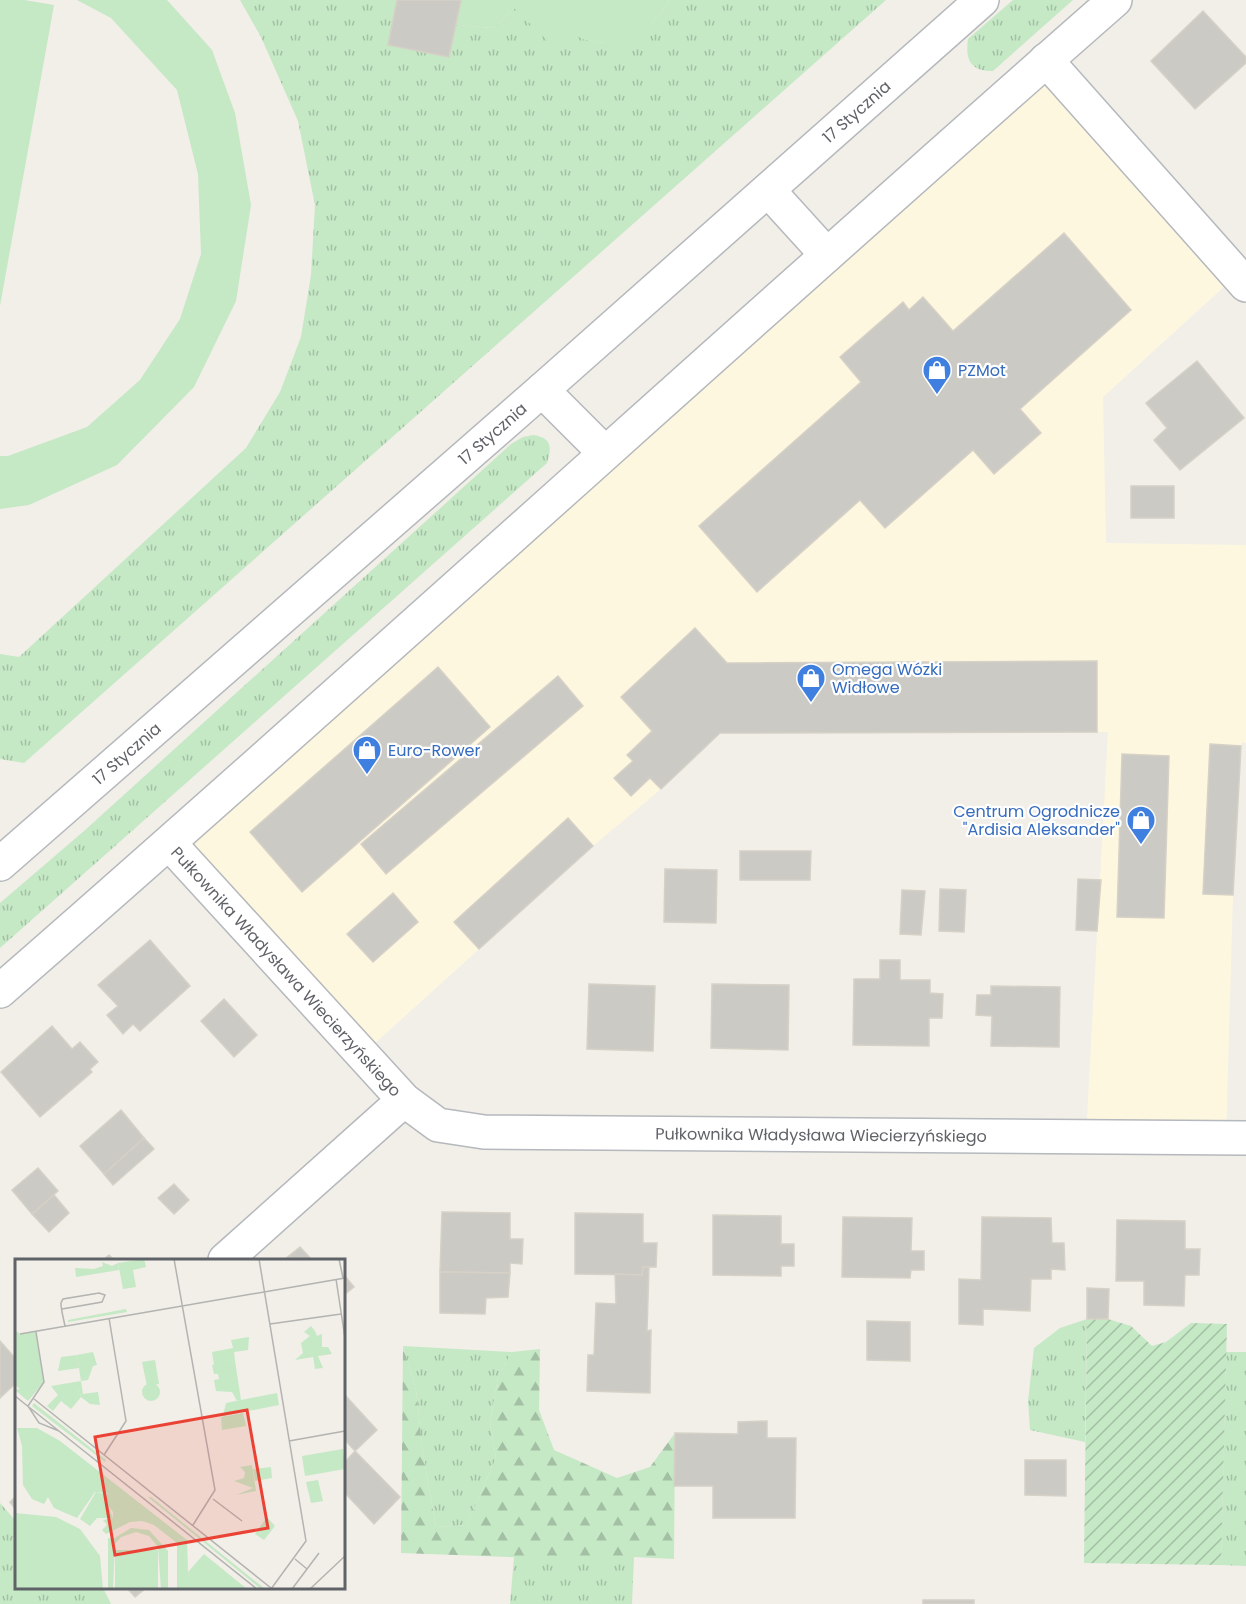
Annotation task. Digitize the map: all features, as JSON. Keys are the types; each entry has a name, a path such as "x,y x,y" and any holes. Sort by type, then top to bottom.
{"street":[{"name":"17 Stycznia","path":"0,864 542,390 982,0"},
{"path":"0,991 1115,0"},
{"path":"1046,60 1246,285"},
{"path":"768,190 827,255"},
{"path":"542,390 605,453"},
{"name":"Pułkownika Władysława Wiecierzyńskiego","path":"169,843 404,1100 438,1125 484,1132 1246,1138"},
{"name":"Pułkownika Władysława Wiecierzyńskiego","path":"226,1259 404,1100"}],"shaded area":[{"path":"1046,60 1237,275 1103,397 1106,543 1246,545 1246,743 1242,742 1241,746 1233,895 1226,1137 1086,1136 1108,732 720,733 661,789 593,846 362,1055 169,843"}],"green space":[{"path":"0,0 24,0 54,5 0,306"},
{"path":"77,0 167,0 212,50 235,113 251,205 236,301 194,387 117,465 29,505 0,509 0,456 8,456 87,427 140,380 180,319 201,254 198,174 177,90 111,18"},
{"path":"240,0 397,0 449,57 456,25 494,28 514,8 567,29 583,39 604,43 651,24 669,0 886,0 24,763 0,759 0,654 19,657 246,448 280,392 301,337 311,275 315,205 298,121 261,37"},
{"path":"397,0 669,0 651,24 626,41 604,43 582,39 567,29 553,46 514,8 494,28 456,25 449,57 388,45"},
{"path":"1013,0 1073,0 993,71 975,67 969,59 968,39"},
{"path":"533,435 544,438 549,444 550,452 547,463 0,948 0,903 84,831 511,444 523,437"},
{"path":"1087,1319 1085,1442 1030,1430 1028,1401 1034,1348 1060,1328"},
{"path":"1087,1319 1108,1319 1131,1326 1152,1346 1166,1342 1191,1323 1227,1324 1221,1565 1084,1563"},
{"path":"403,1346 512,1352 498,1377 490,1423 496,1458 467,1525 436,1527 423,1454 416,1390"},
{"path":"403,1346 416,1390 423,1454 436,1527 467,1525 496,1458 490,1423 498,1377 512,1352 540,1349 539,1410 554,1450 617,1478 650,1467 675,1433 674,1559 536,1558 401,1553"},
{"path":"1226,1352 1246,1352 1246,1566 1221,1565"},
{"path":"0,1503 15,1520 15,1589 104,1589 111,1604 0,1604"},
{"path":"514,1557 634,1557 632,1604 510,1604"}],"building":[{"path":"397,0 461,0 449,57 388,45"},
{"path":"1203,11 1246,57 1246,63 1195,109 1151,61"},
{"path":"1064,233 1131,310 1020,409 1041,433 994,474 973,450 885,528 860,500 757,592 699,526 861,382 840,357 903,302 909,310 923,297 953,331"},
{"path":"1197,361 1244,418 1180,470 1154,440 1167,428 1146,403"},
{"path":"1131,486 1174,486 1174,518 1131,518"},
{"path":"695,628 727,663 1097,661 1097,732 720,733 661,789 650,778 631,796 614,778 633,761 627,755 652,731 621,697"},
{"path":"438,667 490,727 302,892 250,832"},
{"path":"558,676 583,706 386,874 361,844"},
{"path":"1210,744 1241,746 1233,895 1203,894"},
{"path":"1122,754 1169,756 1164,918 1117,917"},
{"path":"568,818 593,846 479,949 454,922"},
{"path":"740,851 811,851 810,880 740,880"},
{"path":"665,869 717,870 716,923 664,922"},
{"path":"1078,879 1101,880 1097,931 1076,930"},
{"path":"940,889 966,890 964,932 939,931"},
{"path":"902,890 925,891 921,935 900,934"},
{"path":"393,893 418,922 373,962 347,934"},
{"path":"150,940 190,986 140,1031 133,1024 123,1034 107,1015 118,1006 98,985"},
{"path":"880,960 900,960 900,980 930,980 930,993 943,994 942,1018 929,1018 929,1046 853,1045 854,979 880,979"},
{"path":"589,984 655,986 653,1051 587,1049"},
{"path":"712,984 789,985 788,1050 711,1048"},
{"path":"991,986 1060,987 1059,1047 991,1046 992,1016 976,1015 977,995 991,995"},
{"path":"224,999 257,1035 234,1057 201,1021"},
{"path":"52,1026 72,1049 80,1042 98,1062 90,1069 92,1072 40,1117 1,1072"},
{"path":"121,1110 144,1138 104,1174 80,1146"},
{"path":"144,1138 154,1149 113,1185 104,1174"},
{"path":"38,1168 58,1191 32,1214 12,1190"},
{"path":"174,1184 189,1200 174,1214 158,1198"},
{"path":"54,1195 69,1213 49,1232 32,1214"},
{"path":"442,1212 510,1213 510,1239 523,1239 522,1264 510,1263 510,1273 440,1272"},
{"path":"575,1213 643,1214 643,1243 657,1243 656,1267 643,1267 642,1275 575,1274"},
{"path":"713,1215 781,1216 781,1244 794,1244 794,1266 781,1266 781,1276 713,1275"},
{"path":"843,1217 912,1218 911,1251 924,1251 924,1270 911,1270 910,1278 842,1277"},
{"path":"982,1217 1051,1218 1052,1243 1064,1243 1065,1270 1051,1269 1051,1279 1031,1279 1030,1311 983,1309 983,1325 959,1324 959,1279 981,1280"},
{"path":"1117,1220 1185,1221 1185,1249 1200,1249 1199,1275 1185,1275 1184,1306 1144,1305 1144,1281 1116,1281"},
{"path":"300,1247 311,1259 285,1259"},
{"path":"643,1267 649,1267 647,1331 651,1330 650,1393 587,1391 588,1355 594,1355 596,1303 616,1304 615,1274 642,1275"},
{"path":"440,1272 510,1273 508,1297 486,1298 485,1314 440,1313"},
{"path":"345,1276 354,1287 345,1294"},
{"path":"1087,1288 1109,1289 1108,1319 1087,1319"},
{"path":"867,1321 910,1322 910,1361 867,1360"},
{"path":"0,1341 15,1358 15,1384 0,1398"},
{"path":"345,1395 377,1430 355,1451 345,1440"},
{"path":"767,1421 767,1438 796,1438 795,1518 713,1518 713,1486 674,1486 675,1433 738,1434 738,1422"},
{"path":"355,1451 400,1497 374,1524 345,1493 345,1462"},
{"path":"1025,1460 1066,1460 1066,1496 1025,1495"},
{"path":"15,1497 15,1509 10,1502"},
{"path":"128,1589 145,1589 135,1597"},
{"path":"923,1600 974,1600 974,1604 923,1604"}],"place":[{"name":"PZMot","path":"937,396"},
{"name":"Omega Wózki Widłowe","path":"811,704"},
{"name":"Euro-Rower","path":"367,776"},
{"name":"Centrum Ogrodnicze \"Ardisia Aleksander\"","path":"1141,846"}]}
